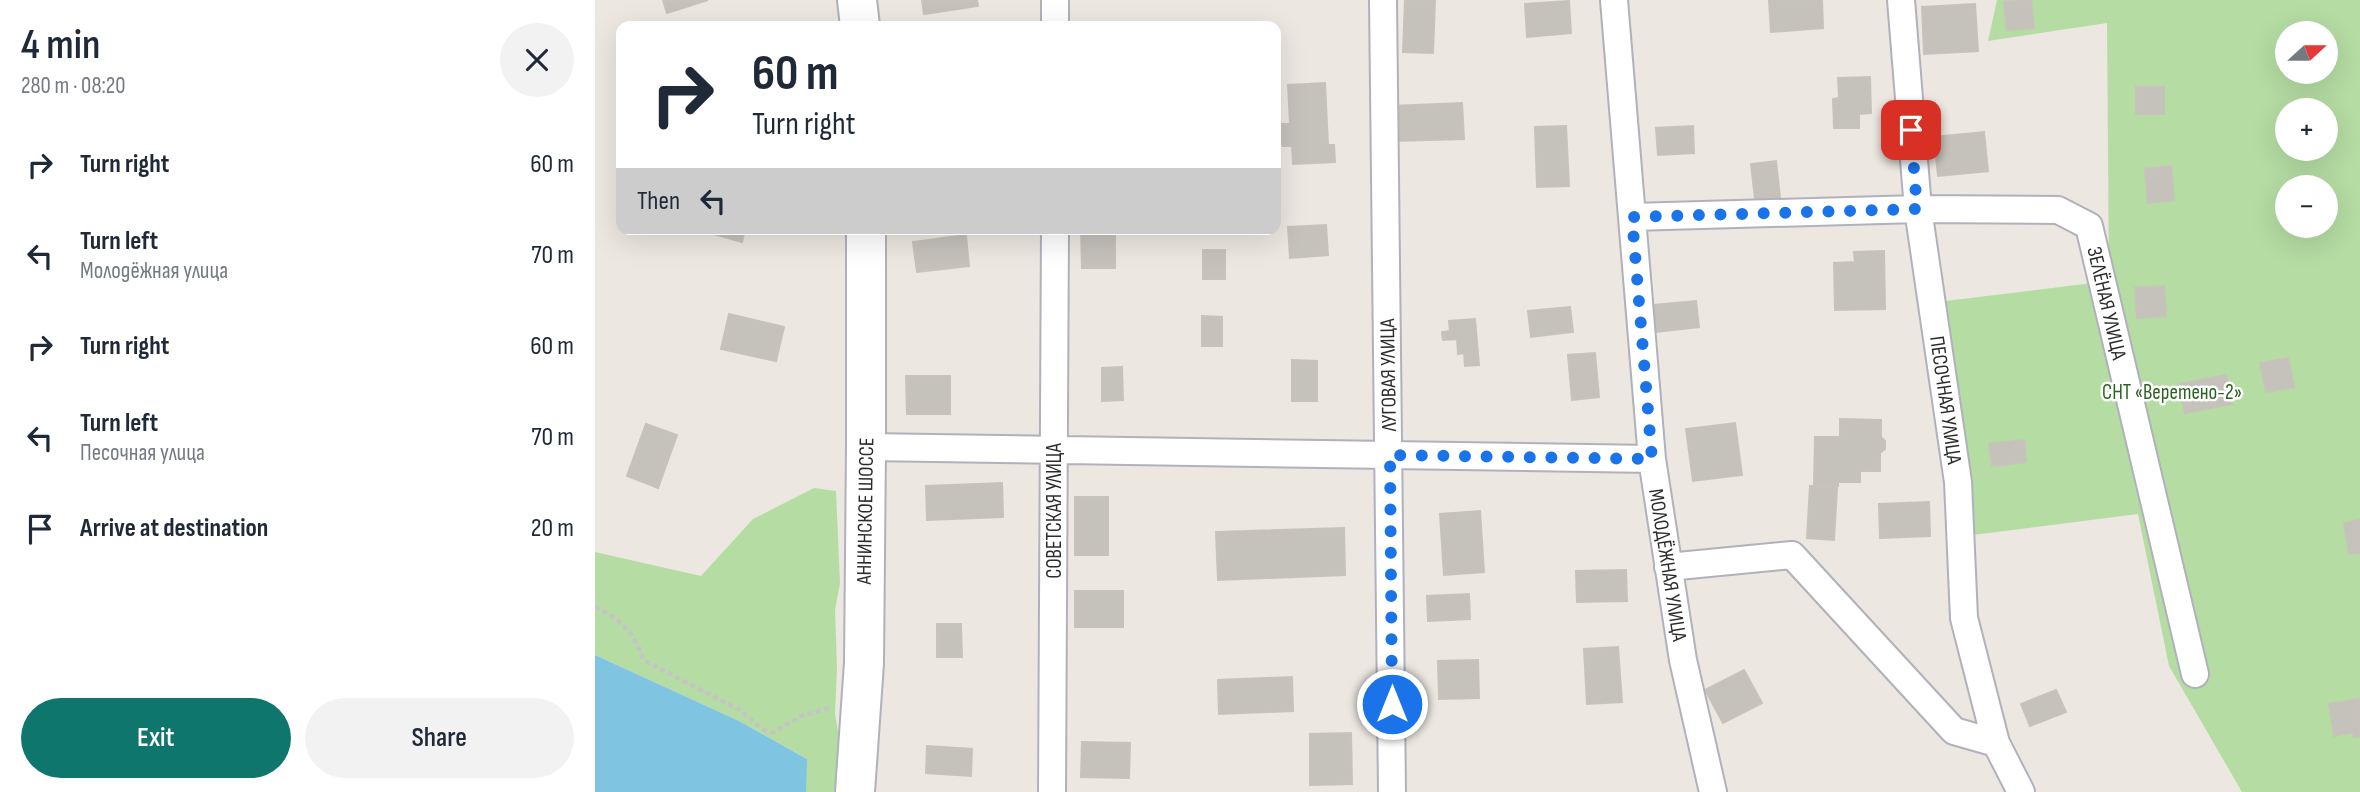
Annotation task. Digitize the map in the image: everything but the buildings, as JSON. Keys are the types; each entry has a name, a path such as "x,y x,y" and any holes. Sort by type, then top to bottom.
{"main road":[{"path":"857,0 859,21"},
{"name":"АННИНСКОЕ ШОССЕ","path":"855,792 861,702 866,447 866,235"}],"street":[{"path":"1055,0 1055,21"},
{"name":"ЛУГОВАЯ УЛИЦА","path":"1383,0 1392,792"},
{"name":"МОЛОДЁЖНАЯ УЛИЦА","path":"1614,0 1652,459 1683,660 1713,792"},
{"name":"ПЕСОЧНАЯ УЛИЦА","path":"1901,0 1917,209 1958,482 1964,618 1996,743 2021,792"},
{"name":"ЗЕЛЁНАЯ УЛИЦА","path":"1632,217 1917,209 2058,210 2089,226 2195,674"},
{"name":"СОВЕТСКАЯ УЛИЦА","path":"1052,792 1055,235"},
{"path":"866,447 1652,459"},
{"path":"1668,567 1793,555 1954,731 1996,743"}],"path":[{"path":"595,607 624,625 639,645 643,660 740,710 762,729 772,733 801,716 826,708 861,702"}],"green space":[{"name":"СНТ «Веретено-2»","path":"1997,0 2360,0 2360,792 2242,792 2169,666 2138,514 1973,535 1946,301 2109,281 2107,23 1988,41"},
{"path":"814,488 836,491 840,583 835,610 835,714 840,743 834,792 806,792 806,758 739,721 595,655 595,552 701,576 753,519"}],"water":[{"path":"595,655 739,721 807,759 806,792 595,792"}],"route":[{"path":"1392,704 1390,455 1652,459 1632,217 1917,209 1911,130"}]}
